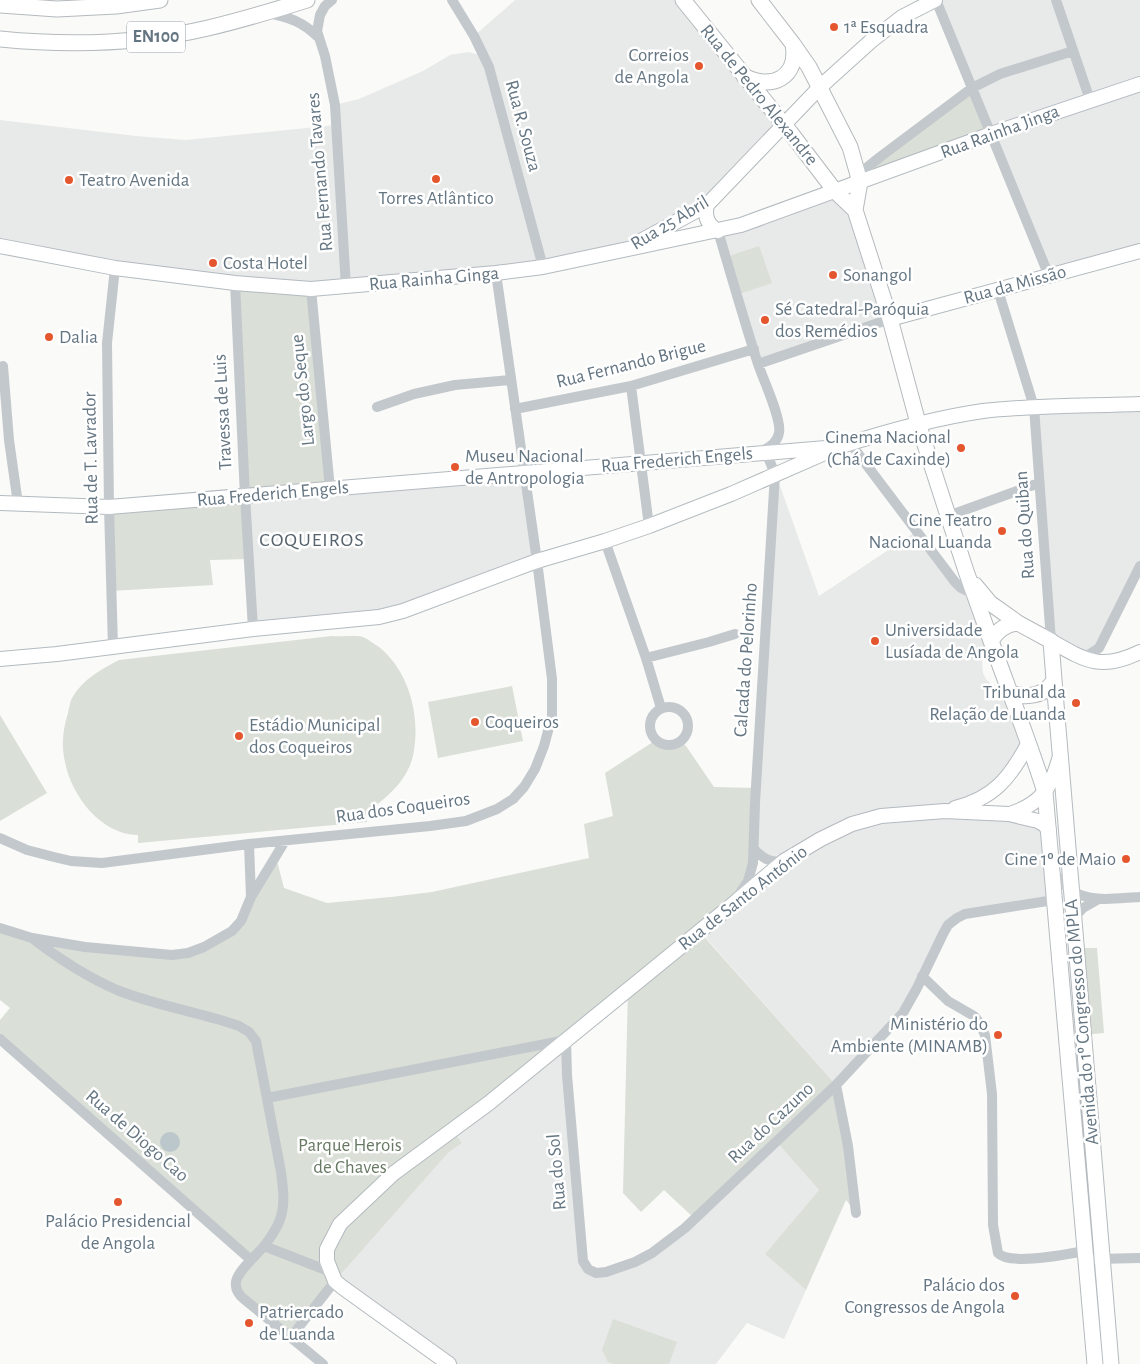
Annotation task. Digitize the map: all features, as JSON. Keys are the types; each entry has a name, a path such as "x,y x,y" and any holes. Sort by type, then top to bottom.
{"main road":[{"name":"EN100","path":"0,5 57,9 116,6 160,0"},
{"name":"EN100","path":"0,40 40,43 83,43 130,40 207,28 307,0"},
{"name":"Rua de Pedro Alexandre","path":"683,0 784,125 834,191"},
{"path":"759,0 794,44 820,87 850,147 856,181 855,210 890,319 918,423 966,571 1010,693 1022,696 1038,694 1046,690 1054,680 1056,644 990,603 966,571"},
{"path":"744,76 761,83 780,79 793,64 794,44"},
{"path":"834,191 855,210"},
{"path":"991,641 1003,627 1018,622"},
{"name":"Avenida do 1º Congresso do MPLA","path":"1054,680 1070,890 1112,1364"},
{"name":"Avenida do 1º Congresso do MPLA","path":"1010,693 1045,792 1095,1364"}],"street":[{"name":"Rua Fernando Tavares","path":"332,0 325,6 318,19 318,37 325,56 335,105 346,287"},
{"name":"Rua R. Souza","path":"452,0 474,36 489,68 543,267"},
{"path":"936,0 1049,276"},
{"name":"Rua 25 Abril","path":"623,250 706,205 820,87 870,41 902,17 936,0"},
{"path":"1056,0 1090,100"},
{"path":"266,13 292,18 306,26 318,37"},
{"path":"856,181 972,88 1000,74 1074,51"},
{"name":"Rua Rainha Jinga","path":"856,181 1140,84"},
{"name":"Rua Rainha Ginga","path":"0,246 115,268 235,283 311,289 346,287 496,274 543,267 718,231 746,224 856,181"},
{"path":"706,205 706,220 711,227 718,231 758,364 778,421 779,435 773,445 758,454"},
{"name":"Rua da Missão","path":"890,319 1140,251"},
{"name":"Rua de T. Lavrador","path":"113,647 107,343 115,268"},
{"name":"Rua dos Coqueiros","path":"0,838 27,850 54,857 71,861 102,863 249,844 285,842 375,830 466,821 497,809 513,799 524,787 535,769 541,754 552,716 552,679 538,561 496,274"},
{"name":"Travessa de Luis","path":"235,283 244,496 253,629"},
{"name":"Largo do Seque","path":"311,289 330,489"},
{"name":"Rua do Quiban","path":"998,290 1034,407 1039,483 1056,644"},
{"path":"758,364 890,319"},
{"name":"Rua Fernando Brigue","path":"515,409 631,386 754,350"},
{"path":"3,366 9,440 18,504"},
{"path":"377,407 414,394 455,384 511,380"},
{"path":"631,386 649,526"},
{"name":"Rua Frederich Engels","path":"0,503 109,507 758,454 844,445 918,423 982,412 1034,407 1140,404"},
{"path":"0,659 57,654 253,629 355,620 403,612 538,561 649,526 731,494 844,445 955,582 961,588 974,594"},
{"path":"758,454 768,457 775,474"},
{"name":"Calcada do Pelorinho","path":"732,905 748,881 753,863 775,474"},
{"path":"948,516 1039,483"},
{"path":"605,541 646,658 661,708"},
{"path":"1081,657 1099,648 1140,566"},
{"path":"646,658 734,634"},
{"path":"1056,644 1094,662 1116,662 1140,652"},
{"name":"Rua de Santo António","path":"945,811 975,802 994,791 1011,773 1028,744"},
{"name":"Rua de Santo António","path":"1009,814 1027,806 1045,792 1054,778 1059,756"},
{"name":"Rua de Santo António","path":"333,1277 327,1261 327,1249 340,1224 394,1173 489,1103 784,861 852,824 881,816 945,811 1009,814 1038,821 1045,825 1048,831"},
{"path":"0,928 32,938 85,947 172,955 188,953 204,947 232,931 241,920 251,897 285,842"},
{"path":"249,844 251,897"},
{"path":"754,849 768,860 784,861"},
{"path":"1052,868 1059,880 1070,890 1082,896 1097,900 1140,897"},
{"name":"Rua do Cazuno","path":"617,1268 652,1253 685,1228 836,1085 903,1013 948,925 965,914 1054,900"},
{"path":"1073,920 1083,908 1097,900"},
{"path":"32,938 66,962 118,990 229,1022 249,1032 256,1040 283,1188 283,1206 280,1220 264,1246 238,1276 237,1291 244,1299 323,1364"},
{"path":"922,976 948,1001 974,1016 985,1035 992,1094 993,1225 998,1254 1006,1259 1018,1260 1086,1256 1102,1259 1140,1258"},
{"name":"Rua de Diogo Cao","path":"0,1039 251,1260"},
{"path":"267,1098 566,1040"},
{"name":"Rua do Sol","path":"566,1040 567,1075 583,1260 588,1269 596,1272 606,1272 617,1268"},
{"path":"836,1085 848,1146 856,1214"},
{"path":"264,1246 333,1277 348,1292 449,1364"},
{"path":"291,1337 333,1277"}],"shaded area":[{"path":"515,0 683,0 784,125 707,205 623,250 346,287 235,283 0,245 0,120 186,140 336,125 335,105 359,99 423,71 450,55 468,52 485,56 474,36"},
{"path":"936,0 1140,0 1140,251 1049,276"},
{"path":"849,186 890,319 758,364 718,231"},
{"path":"1140,404 1140,566 1090,654 1051,641 1034,407"},
{"path":"524,473 537,561 402,610 253,629 245,496"},
{"path":"778,480 819,596 917,531 955,582 974,594 985,645 982,659 983,673 986,679 1011,704 1028,744 1008,777 945,811 1045,825 1054,900 957,918 910,1002 836,1085 700,931 783,862 754,849"},
{"path":"566,1040 583,1261 597,1272 652,1253 777,1141 819,1190 765,1254 806,1290 784,1339 747,1323 716,1364 452,1364 335,1281 448,1153 462,1143 453,1129"},
{"path":"170,1132 177,1135 180,1142 177,1149 170,1152 163,1149 160,1142 163,1135"}],"green space":[{"path":"972,88 991,134 860,182 880,157"},
{"path":"759,246 772,283 736,295 723,258"},
{"path":"235,283 311,289 330,488 245,496 249,559 210,560 213,585 111,591 109,507 244,496"},
{"name":"Estádio Municipal dos Coqueiros","path":"332,636 361,636 379,647 390,657 399,669 405,682 414,711 415,741 410,765 401,781 389,795 367,811 367,822 138,843 138,835 124,833 100,821 81,800 68,775 63,749 64,731 72,698 76,691 99,671 119,660"},
{"name":"Coqueiros","path":"512,686 523,741 438,758 428,702"},
{"path":"0,715 47,793 0,821"},
{"name":"Parque Herois de Chaves","path":"656,740 668,745 680,741 686,746 714,787 756,788 748,881 700,932 836,1085 856,1213 846,1200 806,1290 765,1254 819,1190 777,1142 695,1219 664,1190 641,1212 623,1193 628,990 453,1130 462,1143 448,1153 335,1281 291,1337 236,1285 251,1260 0,1039 0,1020 10,1008 0,1000 0,928 32,938 188,953 241,921 276,857 284,888 327,903 432,892 589,858 584,824 613,816 605,773"},
{"path":"1076,948 1097,948 1104,1033 1083,1035"},
{"path":"613,1319 677,1342 669,1364 613,1364 608,1362 602,1350"}],"place":[{"name":"1ª Esquadra","path":"834,27"},
{"name":"Correios de Angola","path":"699,66"},
{"name":"Torres Atlântico","path":"436,179"},
{"name":"Teatro Avenida","path":"69,180"},
{"name":"Costa Hotel","path":"213,263"},
{"name":"Sonangol","path":"833,275"},
{"name":"Sé Catedral-Paróquia dos Remédios","path":"765,320"},
{"name":"Dalia","path":"49,337"},
{"name":"Cinema Nacional (Chá de Caxinde)","path":"961,448"},
{"name":"Museu Nacional de Antropologia","path":"455,467"},
{"name":"Cine Teatro Nacional Luanda","path":"1002,531"},
{"name":"Universidade Lusíada de Angola","path":"875,641"},
{"name":"Tribunal da Relação de Luanda","path":"1076,703"},
{"name":"Coqueiros","path":"475,722"},
{"name":"Estádio Municipal dos Coqueiros","path":"239,736"},
{"name":"Cine 1º de Maio","path":"1126,859"},
{"name":"Ministério do Ambiente (MINAMB)","path":"998,1035"},
{"name":"Palácio Presidencial de Angola","path":"118,1202"},
{"name":"Palácio dos Congressos de Angola","path":"1015,1296"},
{"name":"Patriercado de Luanda","path":"249,1323"}],"district":[{"name":"COQUEIROS","path":"312,540"}]}
